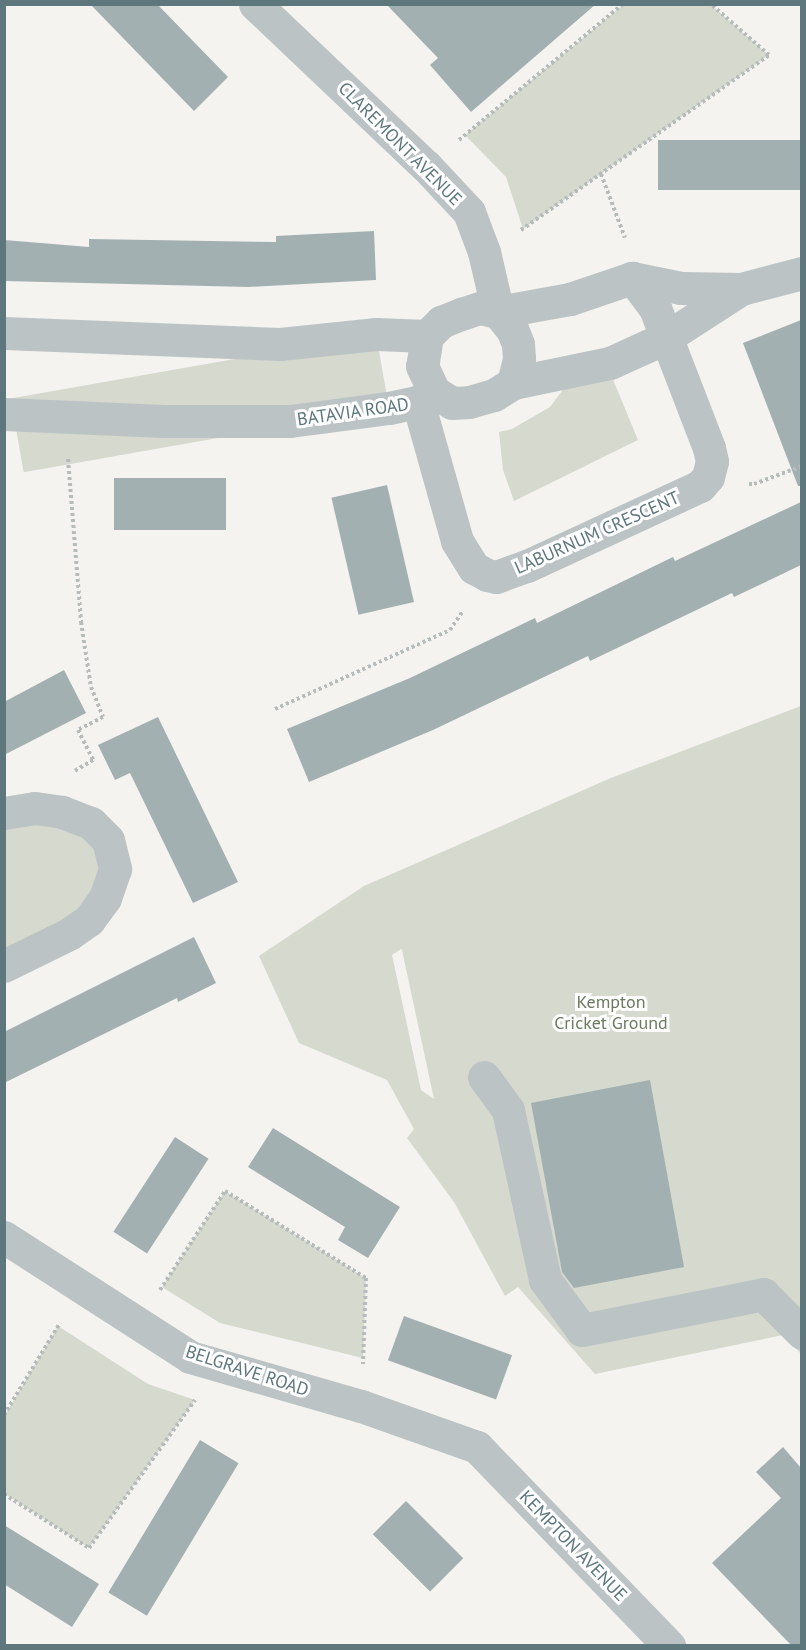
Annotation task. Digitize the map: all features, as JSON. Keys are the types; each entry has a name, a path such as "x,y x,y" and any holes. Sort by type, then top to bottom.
{"street":[{"name":"CLAREMONT AVENUE","path":"255,4 426,166 469,212 484,252 498,312"},
{"name":"BATAVIA ROAD","path":"636,279 681,288 741,289 801,273"},
{"path":"487,575 474,568 457,541 426,397 422,366 427,336 441,322 480,308 498,312 570,299 636,279 655,308 709,448 711,461 708,477"},
{"name":"BATAVIA ROAD","path":"4,414 164,421 290,421 426,397 452,403 469,402 494,395 513,383 610,363 667,337 741,289"},
{"path":"498,312 512,329 518,344 519,359 513,383"},
{"path":"4,333 280,344 376,334 427,336"},
{"name":"LABURNUM CRESCENT","path":"487,575 496,576 527,566 688,492 700,486 708,477"},
{"path":"4,813 35,808 62,812 91,823 108,840 115,868 105,898 89,920 69,934 4,966"},
{"path":"484,1077 508,1110 544,1280 582,1330 763,1294 801,1333"},
{"name":"BELGRAVE ROAD","path":"4,1237 189,1357 361,1406 477,1447"},
{"name":"KEMPTON AVENUE","path":"477,1447 669,1646"}],"path":[{"path":"426,166 623,4"},
{"path":"484,252 601,174 769,55 711,4"},
{"path":"601,174 636,279"},
{"path":"64,417 81,622 91,687 103,717 78,730 93,760 73,771"},
{"path":"708,477 754,484 801,466"},
{"path":"275,709 450,630 487,575"},
{"path":"138,1323 225,1191 366,1278 361,1406"},
{"path":"4,1415 81,1287"},
{"path":"4,1494 89,1548 220,1365"}],"green space":[{"path":"623,5 711,5 769,55 523,229 506,177 465,135"},
{"path":"376,334 389,408 24,472 11,398"},
{"path":"612,377 638,440 514,501 503,470 499,432 512,429 550,407 565,387"},
{"name":"Kempton Cricket Ground","path":"801,706 801,1354 783,1335 595,1374 518,1287 505,1296 454,1202 407,1138 414,1129 387,1080 299,1043 259,956 364,886 611,778","holes":["402,950 434,1099 421,1090 392,955"]},
{"path":"5,813 91,823 105,898 5,966"},
{"path":"225,1191 366,1278 363,1358 220,1323 162,1287"},
{"path":"58,1326 148,1384 195,1400 89,1548 5,1494 5,1415"}],"building":[{"path":"90,4 157,4 228,77 194,111"},
{"path":"386,4 596,4 471,112 430,65 438,58"},
{"path":"658,140 801,140 801,190 658,190"},
{"path":"374,231 376,280 248,287 4,281 4,240 89,247 89,239 276,242 276,236"},
{"path":"801,320 801,486 798,486 743,343"},
{"path":"114,478 226,478 226,530 114,530"},
{"path":"387,485 414,602 358,615 331,498"},
{"path":"801,502 801,565 734,597 732,593 590,661 588,656 433,730 309,782 287,729 410,678 535,618 537,623 673,557 675,561"},
{"path":"64,670 86,713 4,755 4,702"},
{"path":"158,717 238,882 193,903 130,773 115,780 98,745"},
{"path":"194,937 216,983 178,1002 177,998 4,1083 4,1032"},
{"path":"650,1080 684,1267 574,1288 562,1272 531,1103"},
{"path":"273,1128 400,1207 368,1258 338,1240 345,1227 248,1167"},
{"path":"175,1137 209,1159 147,1254 113,1232"},
{"path":"404,1316 512,1355 496,1399 388,1360"},
{"path":"200,1440 239,1463 147,1616 108,1593"},
{"path":"783,1447 801,1468 801,1646 792,1646 712,1563 781,1498 756,1472"},
{"path":"406,1501 463,1558 430,1592 373,1534"},
{"path":"4,1525 99,1584 72,1627 4,1584"}]}
